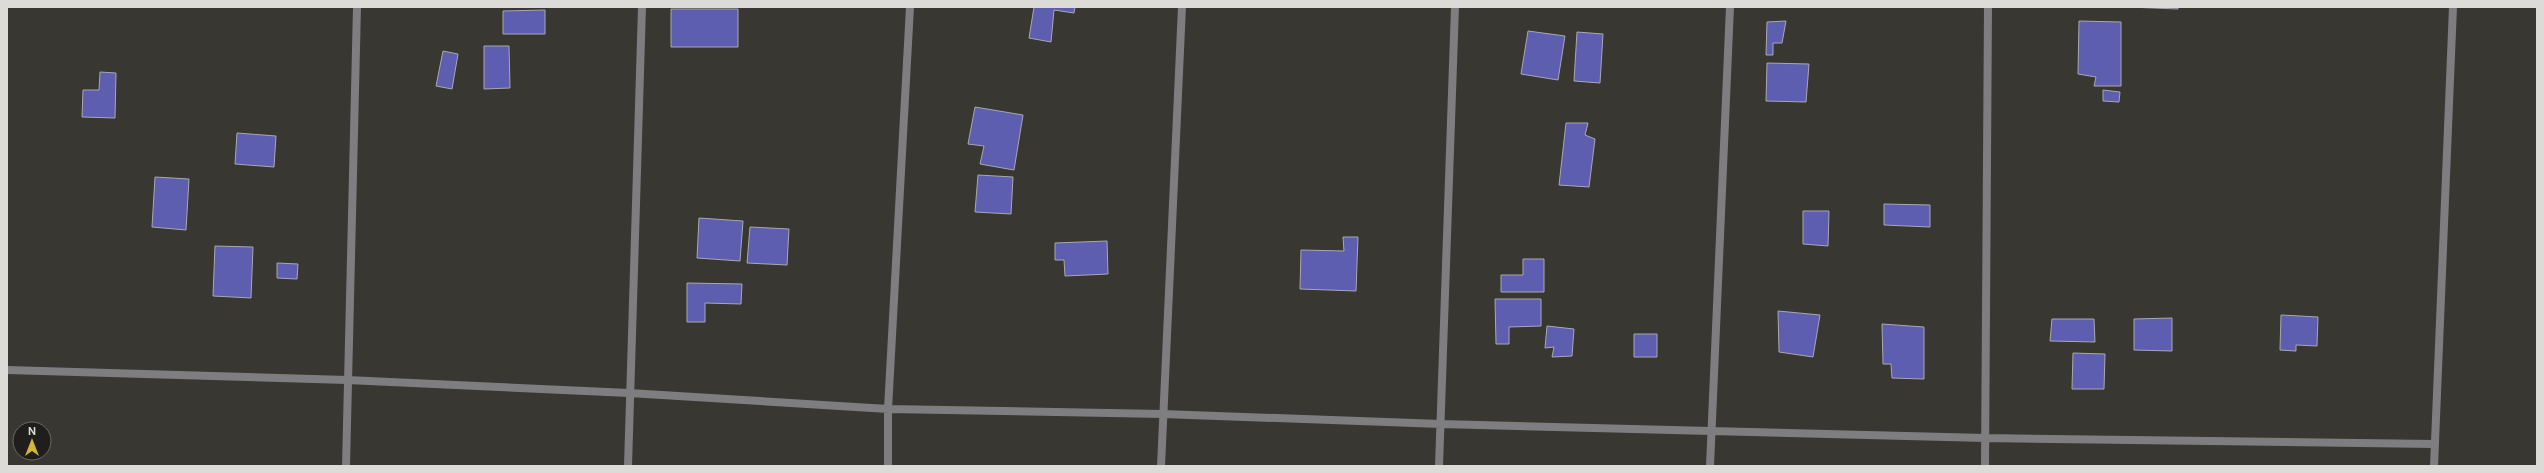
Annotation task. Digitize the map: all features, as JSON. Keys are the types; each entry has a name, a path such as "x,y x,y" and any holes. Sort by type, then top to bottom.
{"street":[{"path":"346,466 357,7"},
{"path":"628,466 629,393 642,7"},
{"path":"888,466 888,408 910,7"},
{"path":"1161,466 1162,414 1182,7"},
{"path":"1440,466 1440,424 1454,7"},
{"path":"1710,466 1730,7"},
{"path":"1985,466 1988,7"},
{"path":"2434,466 2453,7"},
{"path":"7,370 347,380 629,393 888,408 1162,414 1440,424 1985,438 2434,444"}],"building":[{"path":"1034,7 1075,7 1074,13 1054,10 1051,42 1029,38"},
{"path":"2129,7 2178,7 2178,9"},
{"path":"671,9 738,9 738,47 671,47"},
{"path":"545,10 545,34 503,34 503,11"},
{"path":"1786,21 1782,43 1773,43 1773,55 1766,55 1767,22"},
{"path":"2079,21 2121,22 2121,86 2094,86 2096,77 2078,74"},
{"path":"1528,31 1565,36 1558,80 1521,74"},
{"path":"1577,32 1603,34 1600,83 1574,81"},
{"path":"484,46 509,46 510,88 484,89"},
{"path":"443,51 458,54 452,89 436,86"},
{"path":"1767,63 1809,64 1806,102 1766,101"},
{"path":"100,72 116,73 115,118 82,117 83,90 99,90"},
{"path":"2103,90 2120,92 2119,102 2103,101"},
{"path":"975,107 1023,115 1014,170 980,164 984,146 968,144"},
{"path":"1566,123 1588,123 1585,135 1595,139 1589,187 1559,185"},
{"path":"237,133 276,136 274,167 235,164"},
{"path":"978,175 1013,177 1011,214 975,212"},
{"path":"155,177 189,179 186,230 152,227"},
{"path":"1884,204 1930,205 1930,227 1884,225"},
{"path":"1803,211 1829,211 1828,246 1803,244"},
{"path":"699,218 743,221 740,261 697,258"},
{"path":"750,227 789,229 787,265 747,263"},
{"path":"1343,237 1358,237 1356,291 1300,289 1301,250 1344,251"},
{"path":"1107,241 1108,274 1065,276 1064,260 1055,260 1055,243"},
{"path":"215,246 253,247 251,298 213,296"},
{"path":"1523,259 1544,259 1544,292 1501,292 1501,275 1523,275"},
{"path":"277,263 298,264 297,279 277,278"},
{"path":"687,283 742,284 741,304 705,303 705,322 687,322"},
{"path":"1495,299 1541,299 1541,326 1509,327 1509,344 1496,344"},
{"path":"1778,311 1820,315 1813,357 1779,352"},
{"path":"2281,315 2318,317 2317,346 2296,345 2296,351 2280,350"},
{"path":"2172,318 2172,351 2134,350 2134,319"},
{"path":"2052,319 2094,319 2095,342 2050,341"},
{"path":"1882,324 1924,327 1924,379 1892,378 1891,364 1883,364"},
{"path":"1547,326 1574,329 1572,356 1552,357 1554,347 1545,348"},
{"path":"1634,334 1657,334 1657,357 1634,357"},
{"path":"2073,353 2105,354 2104,389 2072,389"}]}
